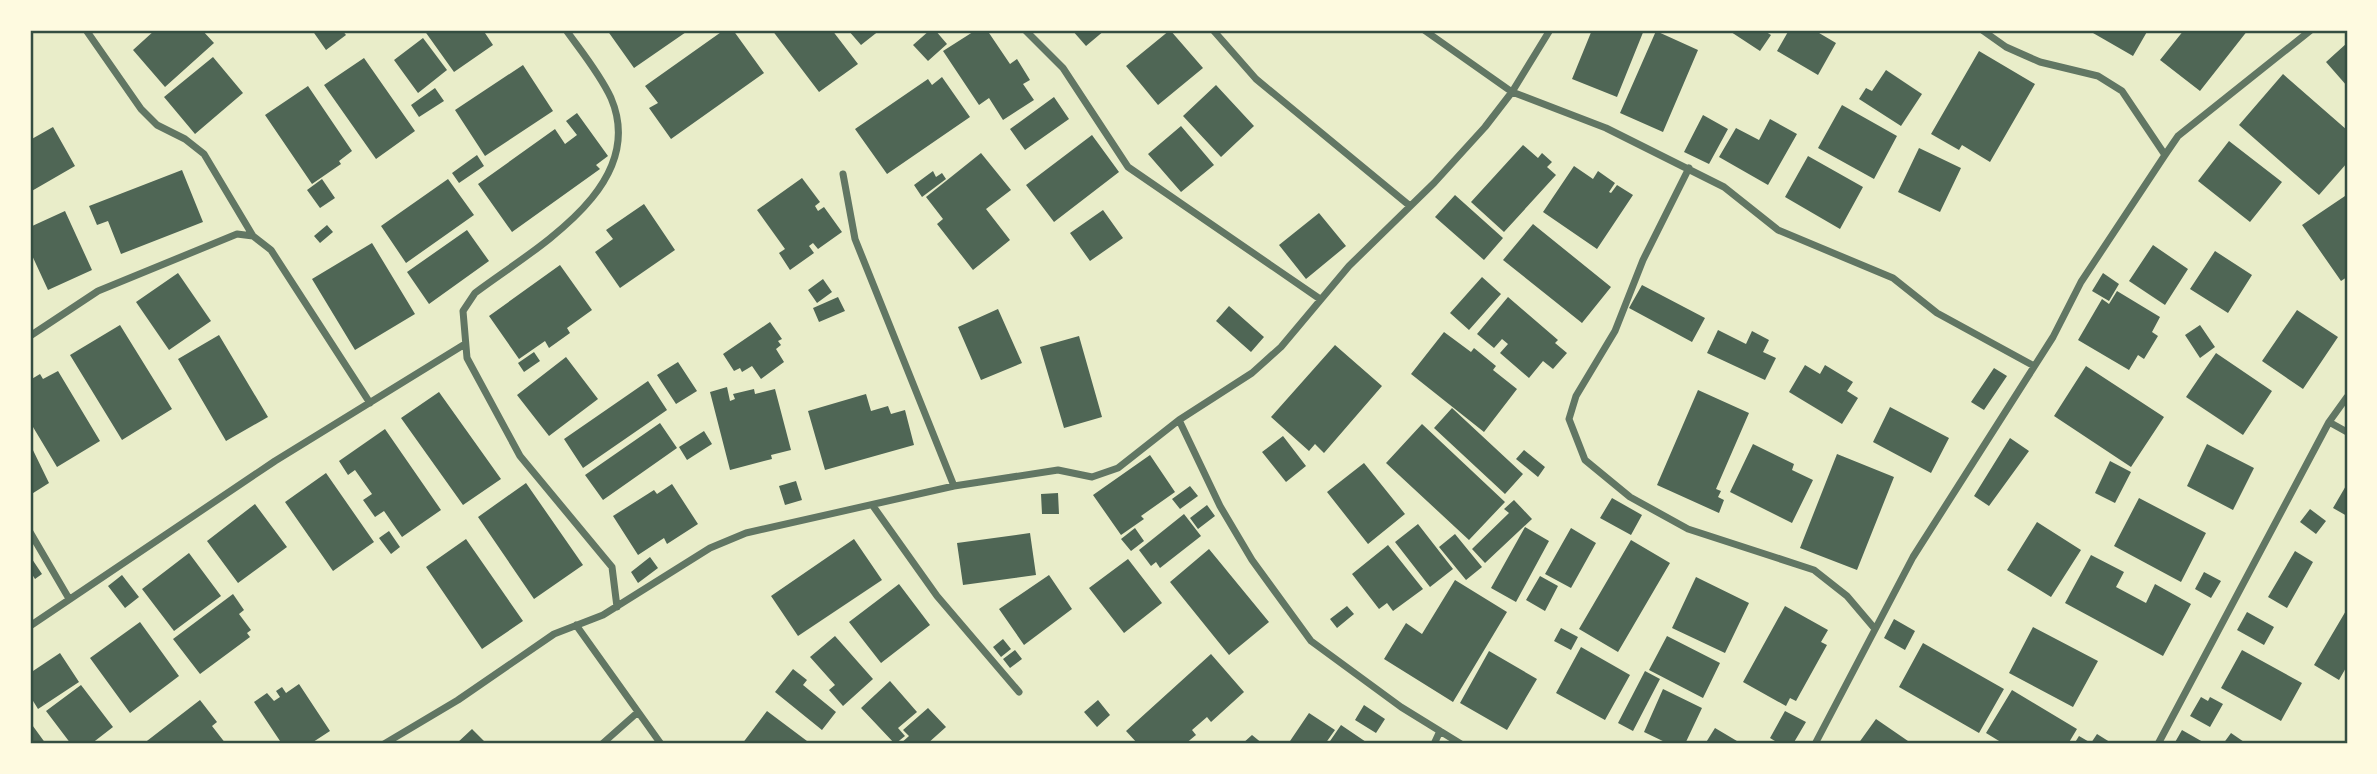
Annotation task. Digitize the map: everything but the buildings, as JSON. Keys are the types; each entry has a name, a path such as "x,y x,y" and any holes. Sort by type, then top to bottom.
{"street":[{"path":"86,30 141,110 157,125 185,139 204,155 253,236 271,250 370,403"},
{"path":"566,30 611,97 618,141 614,161 606,182 576,216 475,293 463,311 465,344 467,358 520,456 612,567 617,607"},
{"path":"1025,30 1063,68 1128,167 1320,299"},
{"path":"1213,30 1256,79 1410,206"},
{"path":"1424,30 1512,92 1606,128 1689,168 1724,187 1778,230 1893,278 1937,313 2034,366"},
{"path":"384,744 458,700 554,634 617,607 710,548 746,533 954,486 1058,470 1092,477 1118,468 1180,420 1252,373 1281,346 1372,240 1410,206 1485,127 1512,92 1550,30"},
{"path":"1982,30 2006,47 2040,62 2098,76 2122,91 2165,155"},
{"path":"1815,744 1913,557 2034,366 2081,282 2178,136 2311,30"},
{"path":"1689,168 1643,260 1615,331 1576,396 1569,419 1585,460 1630,497 1688,529 1814,570 1847,596 1875,629"},
{"path":"843,174 855,239 954,486"},
{"path":"30,336 120,281 237,234 253,236"},
{"path":"30,626 68,597 465,344"},
{"path":"2158,744 2329,422 2347,397"},
{"path":"1180,420 1220,506 1252,560 1311,641 1461,744"},
{"path":"2329,422 2347,432"},
{"path":"873,506 937,596 1019,692"},
{"path":"30,532 68,597"},
{"path":"576,625 661,744"},
{"path":"602,744 638,712"},
{"path":"1434,744 1440,731"}]}
